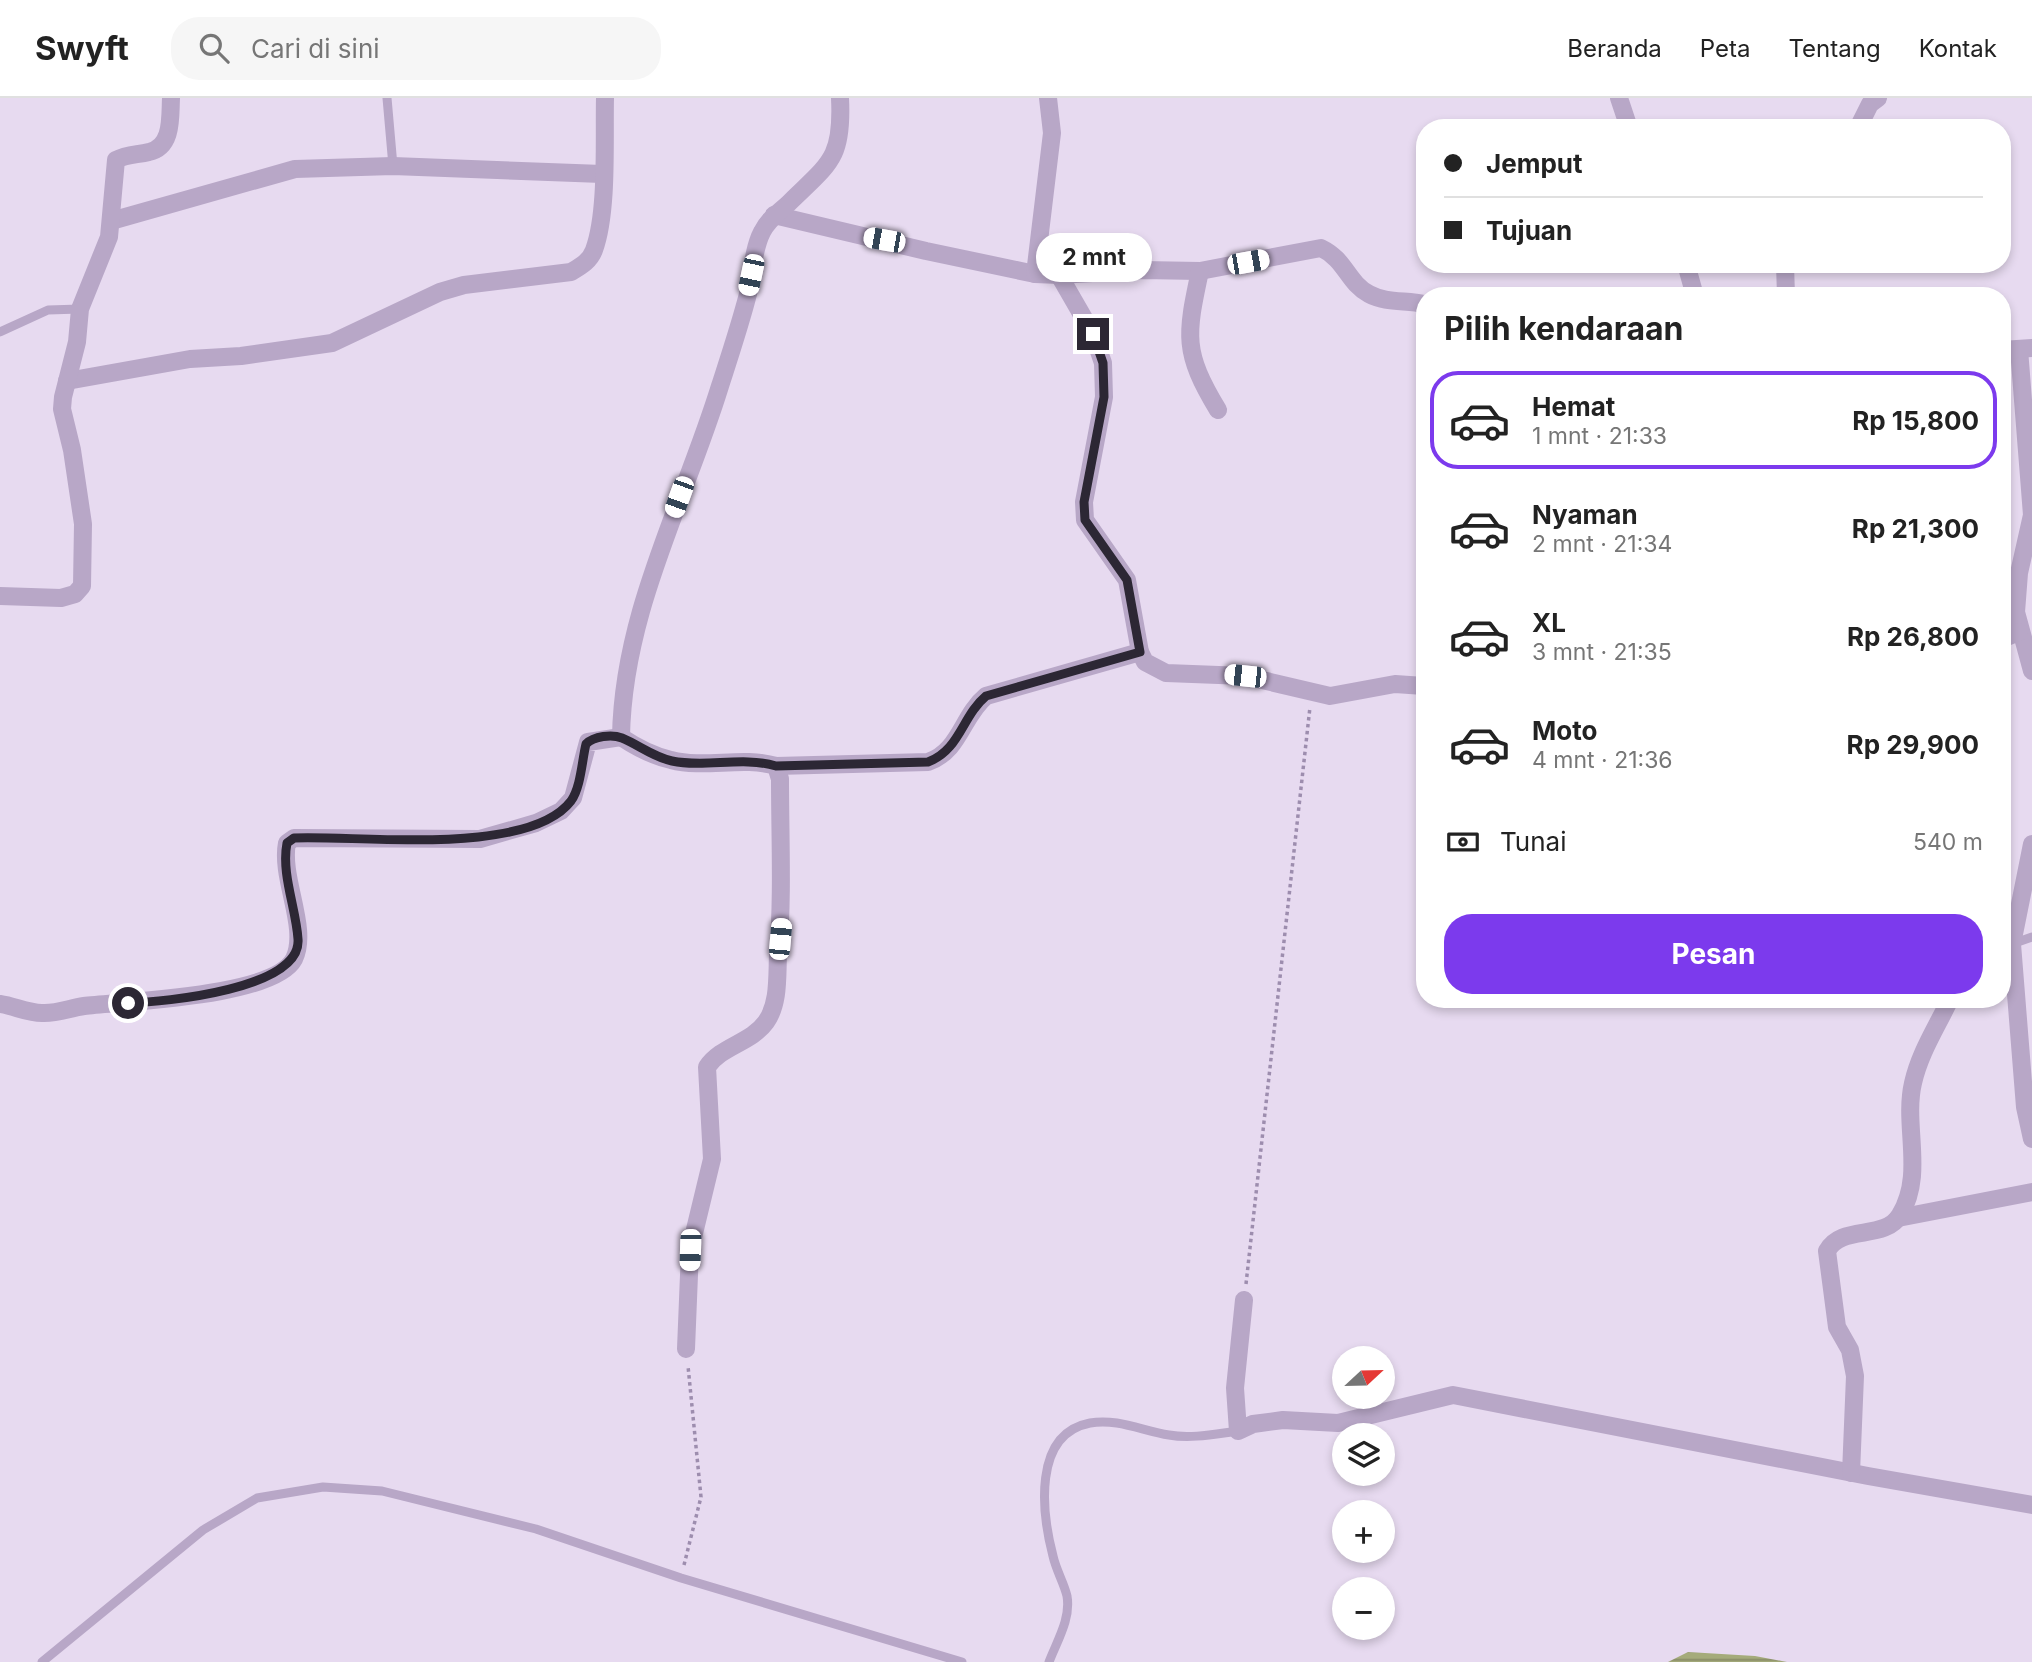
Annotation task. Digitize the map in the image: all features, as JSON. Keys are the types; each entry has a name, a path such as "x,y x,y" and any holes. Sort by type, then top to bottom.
{"street":[{"path":"0,596 61,597 75,594 82,586 85,547 82,513 62,409 67,381 77,342 80,309 101,262 111,222 116,160 153,152 163,144 167,135 170,98"},
{"path":"67,381 190,359 241,356 332,343 440,292 464,285 571,272 586,264 594,251 602,174 605,98"},
{"path":"621,737 623,687 638,618 719,389 747,296 760,234 774,215 818,178 833,160 838,144 840,98"},
{"path":"1035,274 1052,133 1048,98"},
{"path":"1619,98 1626,119"},
{"path":"1862,119 1870,104 1878,98"},
{"path":"111,222 295,170 393,166 602,174"},
{"path":"774,215 1035,274 1200,271 1321,248 1336,255 1357,286 1370,296 1416,303"},
{"path":"1200,271 1189,346 1199,381 1217,410"},
{"path":"1059,275 1093,334 1103,363 1104,397 1084,502 1085,520 1127,580 1140,652 1145,662 1166,673 1245,676 1330,696 1395,684 1416,685"},
{"path":"2018,349 2032,515 2019,573 2016,612 2019,632 2032,671"},
{"path":"2011,635 2019,632"},
{"path":"0,1004 41,1013 60,1012 82,1006 152,1002 260,981 281,972 293,961 299,943 286,862 287,843 294,838 480,839 536,823 561,811 573,798 588,741 621,737 637,747 674,761 761,762 776,766 928,762 941,757 951,748 972,708 986,696 1140,652"},
{"path":"686,1349 690,1250 712,1159 707,1067 715,1058 760,1030 768,1020 776,993 783,877 780,779 776,766"},
{"path":"2032,845 2012,944 2025,1107 2032,1139"},
{"path":"1898,1218 1912,1185 1912,1085 1920,1060 1946,1008"},
{"path":"1851,1473 1855,1376 1850,1350 1838,1327 1827,1251 1831,1243 1840,1238 1881,1228 1898,1218 2032,1192"},
{"path":"1244,1300 1235,1388 1238,1432 1253,1424 1283,1420 1338,1423 1453,1395 1851,1473 2032,1505"}],"lane":[{"path":"387,98 393,166"},
{"path":"0,331 48,310 80,309"},
{"path":"2012,944 2032,937"},
{"path":"1049,1662 1067,1618 1067,1596 1053,1556 1044,1497 1050,1459 1064,1435 1089,1423 1115,1423 1170,1436 1238,1432"},
{"path":"42,1662 203,1530 257,1498 323,1486 382,1491 536,1529 681,1578 962,1662"}],"path":[{"path":"1244,1300 1309,726 1310,691"},
{"path":"681,1578 701,1497 686,1349"}],"shaded area":[{"path":"1688,1652 1755,1656 1787,1662 1668,1662"}],"route":[{"path":"128,1003 152,1002 260,981 281,972 293,961 299,943 286,848 287,843 294,838 480,839 536,823 561,811 573,798 586,744 592,739 605,737 621,737 653,755 674,761 761,762 776,766 928,762 941,757 951,748 972,708 986,696 1140,652 1127,580 1085,520 1084,502 1104,397 1103,363 1093,334"}]}
